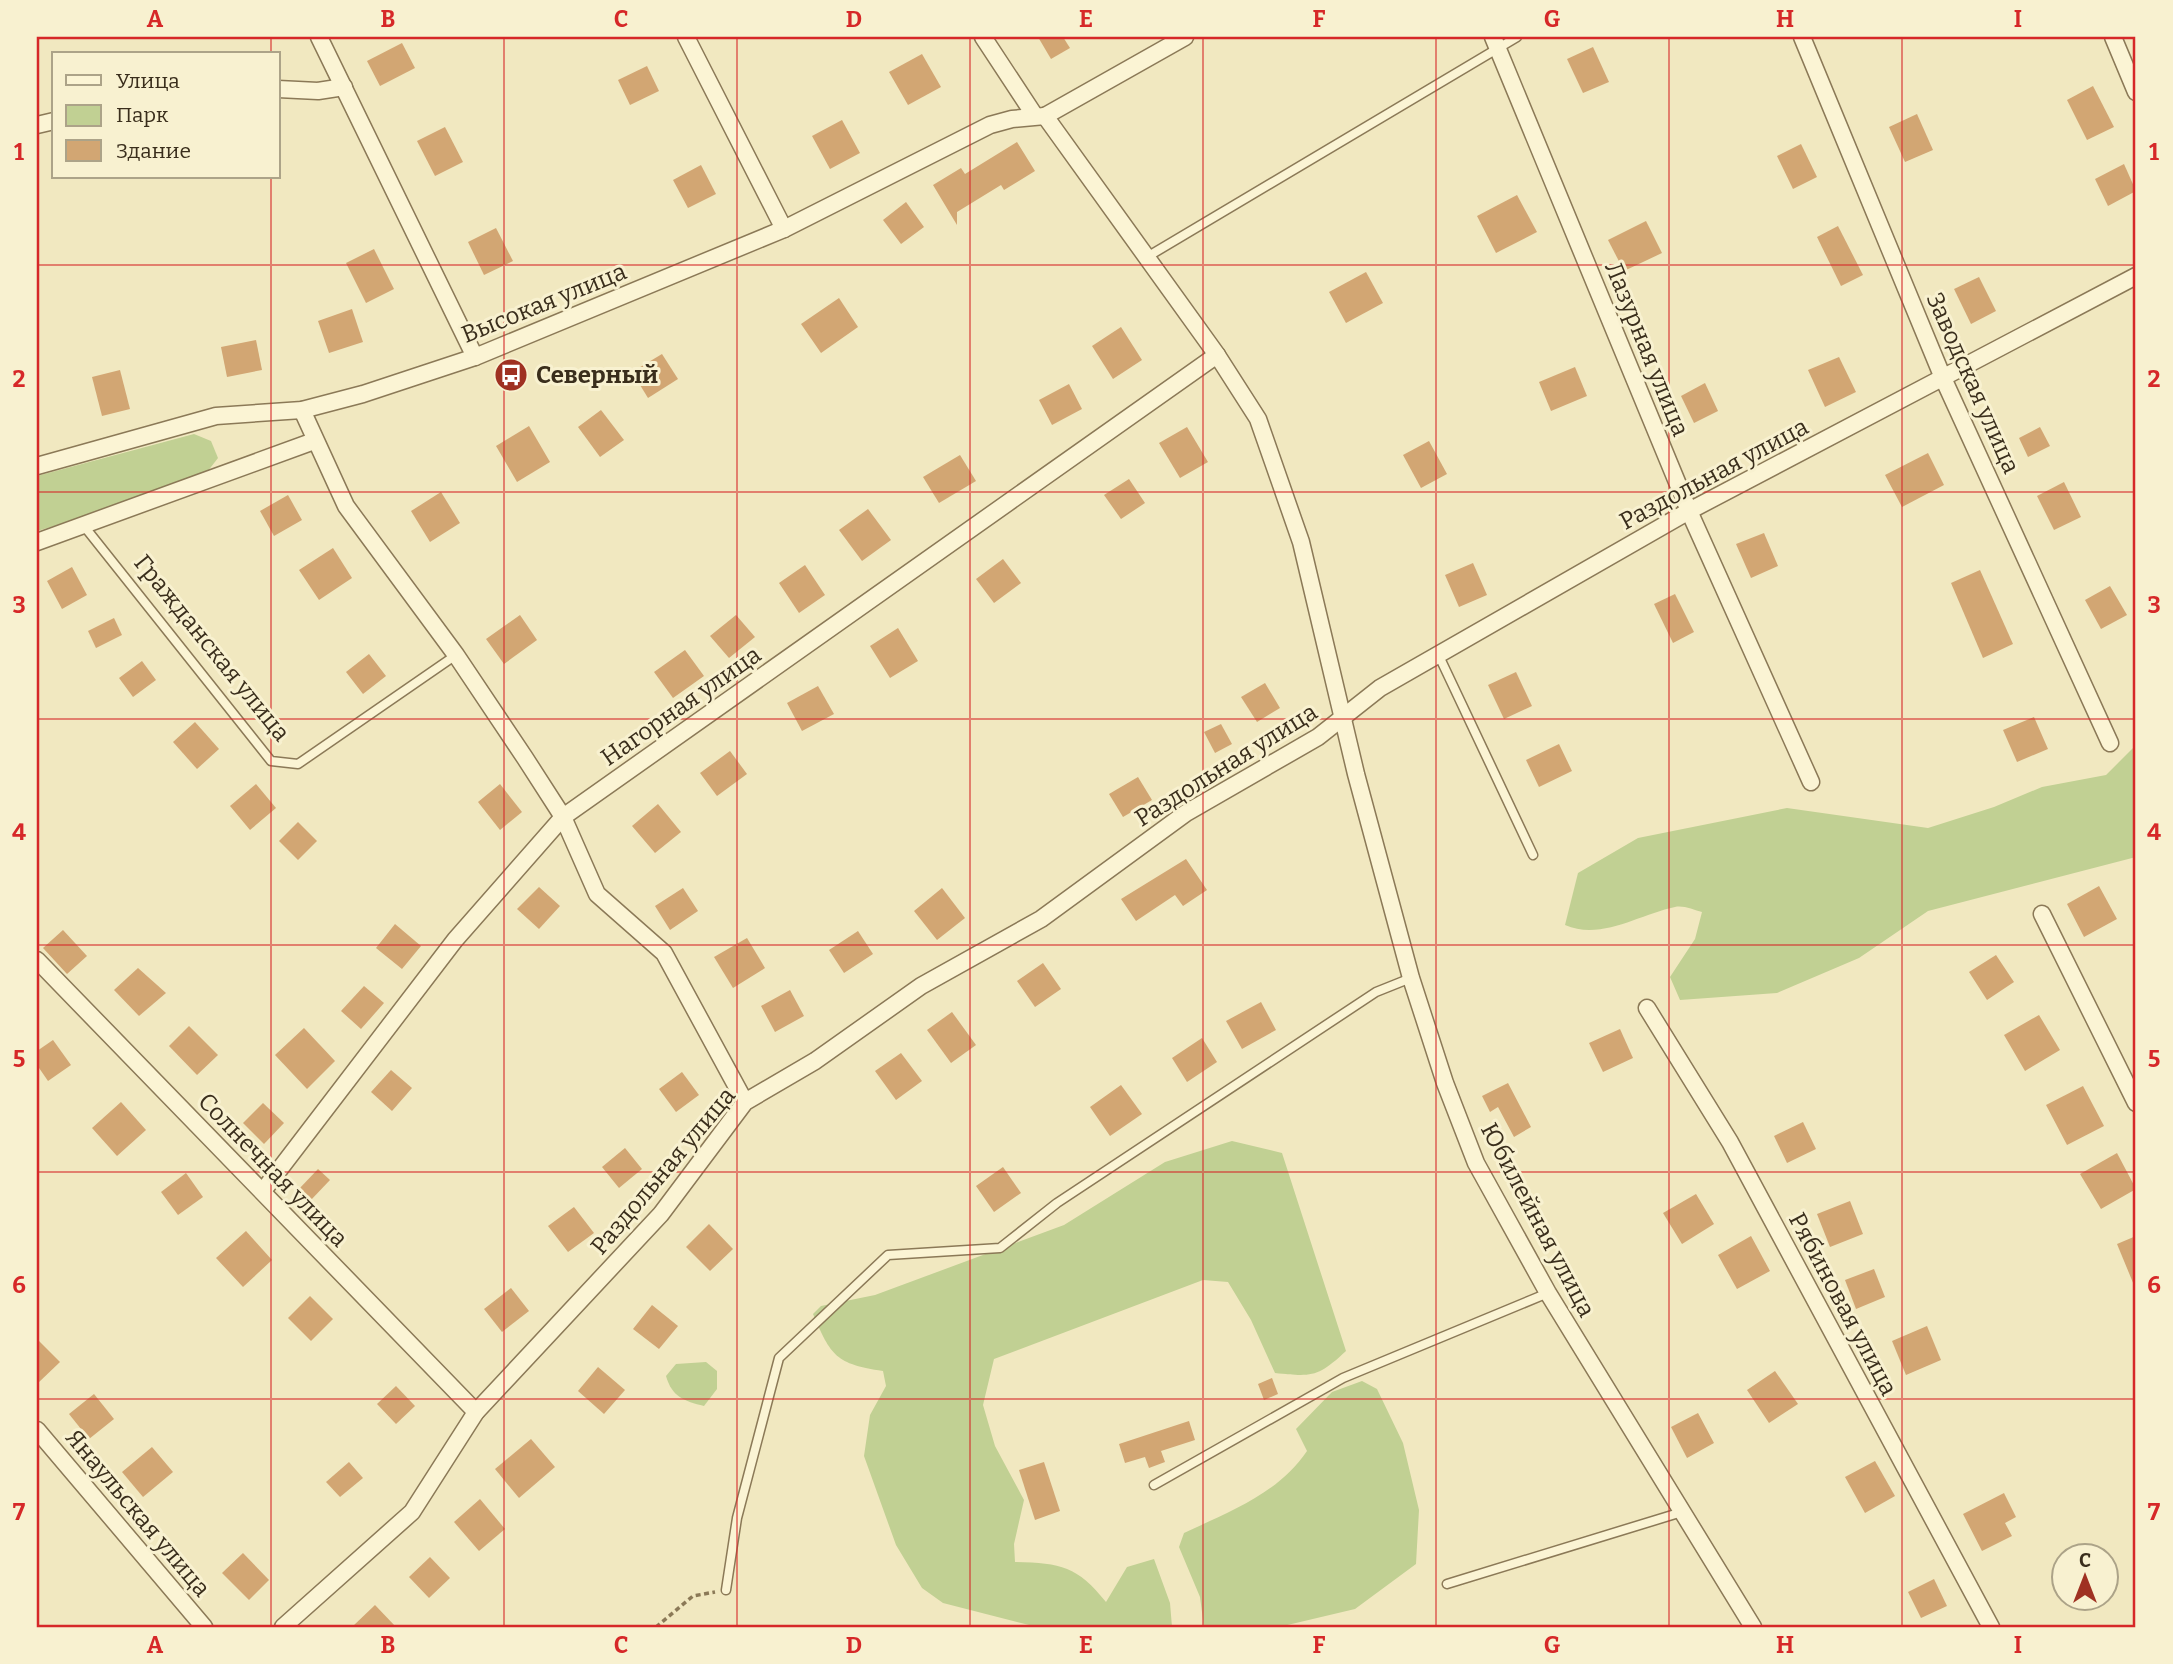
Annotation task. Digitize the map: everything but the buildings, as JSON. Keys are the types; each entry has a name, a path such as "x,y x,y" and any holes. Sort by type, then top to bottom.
{"street":[{"path":"319,37 475,357"},
{"path":"686,37 784,229"},
{"name":"Юбилейная улица","path":"983,37 1147,257 1217,355 1258,419 1279,471 1301,542 1343,718 1411,978 1445,1083 1476,1163 1548,1293 1753,1627"},
{"name":"Высокая улица","path":"37,466 216,415 302,410 363,394 475,357 784,229 990,125 1040,116 1185,37"},
{"name":"Заводская улица","path":"1802,37 1943,377 2110,743"},
{"path":"2113,37 2136,92"},
{"name":"Лазурная улица","path":"1495,42 1689,511 1811,782"},
{"path":"280,89 318,91 344,87"},
{"name":"Раздольная улица","path":"283,1627 412,1511 476,1412 662,1214 746,1102 816,1060 921,986 1041,919 1186,813 1318,737 1380,688 1689,511 2136,276"},
{"name":"Нагорная улица","path":"263,1191 455,940 563,817 1217,355"},
{"path":"302,410 346,506 456,655 563,817 597,894 663,953 746,1102"},
{"path":"37,542 314,441"},
{"path":"2042,915 2136,1103"},
{"name":"Солнечная улица","path":"37,960 476,1412"},
{"name":"Рябиновая улица","path":"1647,1008 1730,1142 1991,1627"},
{"name":"Янаульская улица","path":"37,1430 204,1627"}],"lane":[{"path":"1147,257 1495,42 1517,37"},
{"name":"Гражданская улица","path":"84,526 271,761 298,764 456,655"},
{"path":"1439,656 1533,855"},
{"path":"726,1590 737,1518 779,1358 888,1255 1000,1248 1057,1203 1319,1029 1376,992 1411,978"},
{"path":"1154,1485 1343,1378 1548,1293"},
{"path":"1447,1584 1682,1511"}],"path":[{"path":"656,1627 693,1596 726,1590"}],"green space":[{"path":"194,434 211,441 218,458 197,485 37,531 37,476"},
{"path":"2136,745 2136,857 1928,911 1859,958 1777,993 1680,1000 1670,977 1695,939 1702,912 1678,907 1620,925 1592,930 1565,925 1578,873 1638,838 1787,808 1928,828 1994,807 2042,787 2106,775"},
{"path":"1232,1141 1282,1153 1346,1351 1328,1366 1314,1373 1275,1373 1251,1320 1228,1282 1203,1280 994,1359 983,1405 995,1446 1024,1500 1014,1544 1015,1562 1067,1569 1086,1581 1106,1602 1127,1567 1154,1559 1170,1603 1172,1627 1037,1627 943,1603 922,1588 896,1545 864,1456 870,1415 886,1386 883,1371 855,1365 837,1356 825,1340 813,1314 821,1306 875,1295 1064,1225 1165,1162"},
{"path":"706,1362 717,1371 717,1389 704,1406 680,1397 672,1389 666,1376 676,1364"},
{"path":"1362,1381 1377,1389 1403,1443 1419,1510 1416,1564 1355,1609 1279,1627 1204,1627 1200,1597 1179,1547 1184,1533 1252,1500 1282,1479 1307,1451 1296,1429 1332,1392"}],"place":[{"name":"Северный","path":"511,375"}]}
